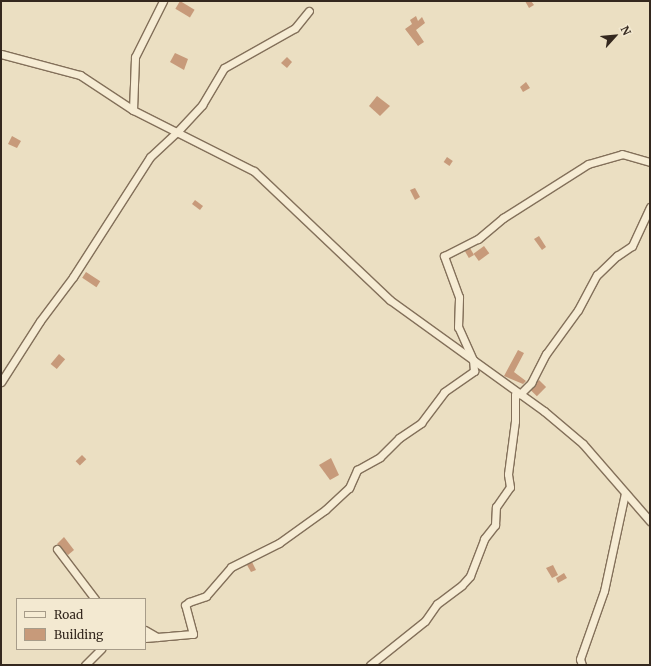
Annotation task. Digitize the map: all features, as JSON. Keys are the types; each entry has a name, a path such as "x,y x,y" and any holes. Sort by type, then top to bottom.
{"street":[{"path":"132,110 135,57 163,1"},
{"path":"1,382 40,321 73,277 150,157 177,132 202,105 224,68 295,28 309,10"},
{"path":"1,54 80,75 132,110 254,171 390,300 520,394 583,444 650,521"},
{"path":"146,638 193,634 186,605 188,602 206,596 231,567 279,543 325,510 350,488 356,470 380,457 399,438 421,423 444,392 474,371 472,360 458,327 459,297 444,256 481,236 503,218 588,164 622,154 650,162"},
{"path":"370,665 425,621 437,604 462,585 470,576 484,539 495,525 496,506 510,486 508,474 515,421 515,395 520,394 531,383 546,354 578,310 597,275 617,256 632,246 650,207"},
{"path":"582,665 580,659 604,591 625,493"},
{"path":"57,549 94,598"},
{"path":"146,631 157,637"},
{"path":"85,665 100,650"}],"building":[{"path":"180,1 195,10 190,17 175,9"},
{"path":"525,1 531,1 534,5 529,8"},
{"path":"416,16 418,21 422,17 425,23 416,30 424,42 418,46 405,29 412,24 410,20"},
{"path":"175,53 188,59 184,70 170,62"},
{"path":"287,57 292,62 287,68 281,63"},
{"path":"526,82 530,88 523,92 520,87"},
{"path":"377,96 390,106 380,116 369,106"},
{"path":"12,136 21,141 17,148 8,144"},
{"path":"447,157 453,161 449,166 444,162"},
{"path":"415,188 420,197 415,200 410,190"},
{"path":"195,200 203,206 200,210 192,204"},
{"path":"539,236 546,247 542,250 534,239"},
{"path":"484,246 489,253 479,261 473,254"},
{"path":"470,248 474,255 469,258 465,251"},
{"path":"86,272 100,281 96,287 82,278"},
{"path":"518,350 524,353 514,372 526,381 523,384 504,376"},
{"path":"59,354 65,359 57,369 51,364"},
{"path":"539,380 546,387 537,396 530,389"},
{"path":"82,455 86,459 80,466 76,461"},
{"path":"331,458 339,475 330,480 319,465"},
{"path":"64,537 74,550 68,555 57,544"},
{"path":"252,562 256,570 251,572 247,565"},
{"path":"553,565 558,575 552,578 546,568"},
{"path":"564,573 567,578 558,583 556,578"}]}
